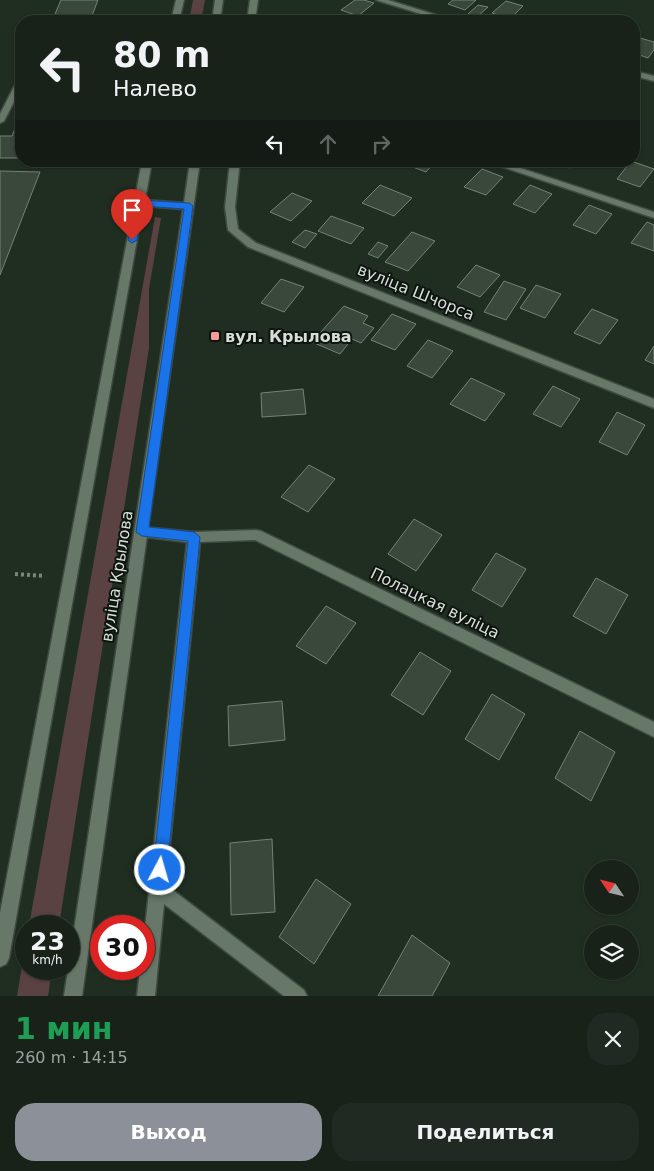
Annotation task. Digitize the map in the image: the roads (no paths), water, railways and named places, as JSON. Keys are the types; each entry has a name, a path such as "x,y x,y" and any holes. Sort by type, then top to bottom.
{"street":[{"path":"176,15 180,0"},
{"path":"217,15 219,0"},
{"path":"252,15 254,0"},
{"path":"380,0 431,15"},
{"path":"640,75 654,79"},
{"path":"0,958 146,167"},
{"name":"вуліца Крылова","path":"74,996 195,167"},
{"name":"вуліца Шчорса","path":"234,167 230,207 233,230 252,245 654,404"},
{"path":"507,167 654,215"},
{"path":"139,203 189,206"},
{"name":"Полацкая вуліца","path":"142,532 194,537 256,535 654,730"},
{"path":"146,996 194,537"},
{"path":"158,889 298,996"}],"lane":[{"path":"0,121 15,92"}],"place":[{"name":"вул. Крылова","path":"215,336"}]}
